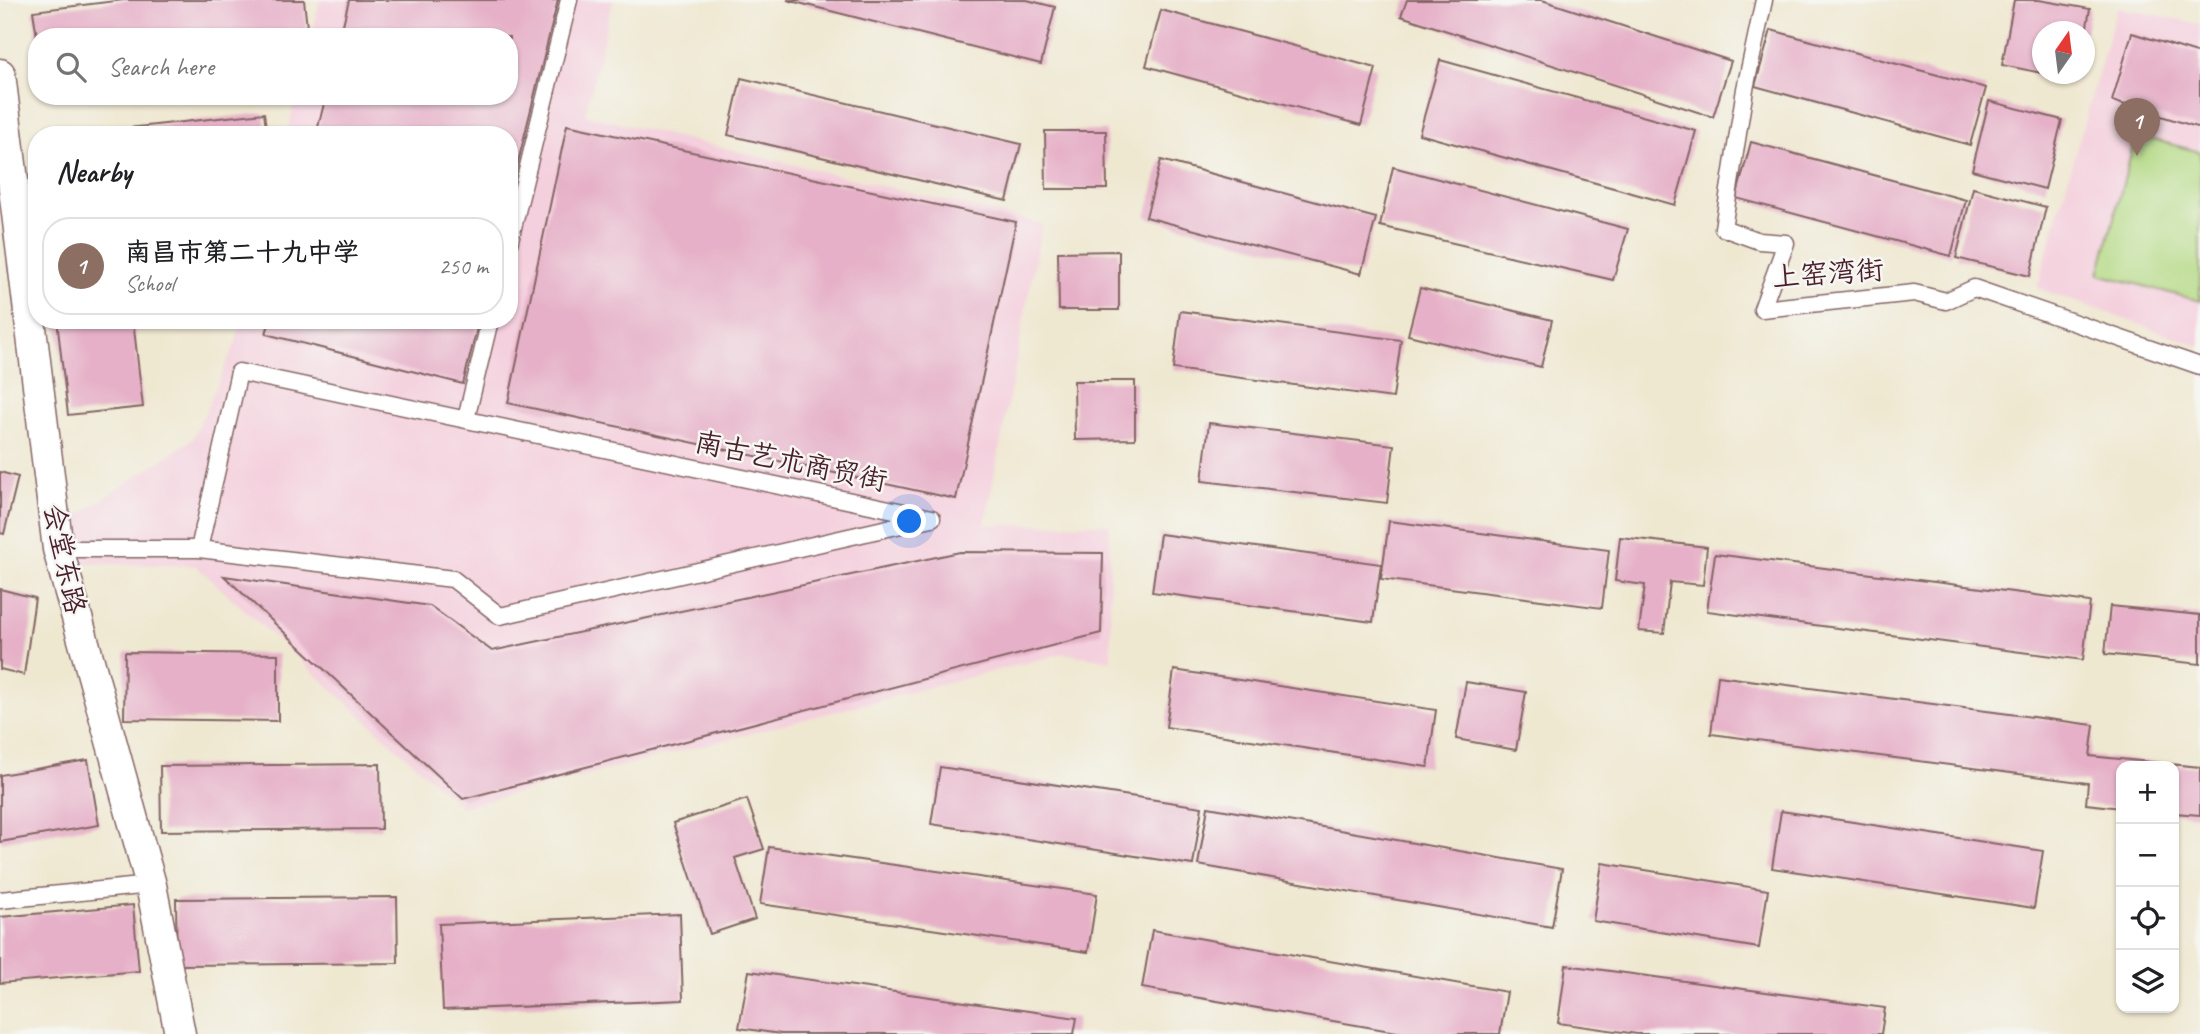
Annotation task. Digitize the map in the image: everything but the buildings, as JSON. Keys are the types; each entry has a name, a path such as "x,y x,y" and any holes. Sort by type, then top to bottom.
{"street":[{"name":"会堂东路","path":"0,74 28,303"},
{"name":"会堂东路","path":"31,329 58,549 150,885 180,1034"}],"lane":[{"path":"518,207 569,0"},
{"name":"上窑湾街","path":"1764,0 1745,89 1723,228 1759,241 1786,243 1762,309 1914,293 1946,301 1974,288 2200,366"},
{"path":"466,419 488,329"},
{"name":"南古艺术商贸街","path":"58,549 199,549 453,579 500,616 932,518 239,372 199,549"},
{"path":"0,900 150,885"}],"shaded area":[{"path":"320,0 613,0 585,115 1042,224 985,525 1109,524 1111,661 1064,653 462,807 196,566 78,563 71,520 193,439 236,342 239,329 518,329 518,126 289,126 294,105 518,105 518,28 313,28"},
{"path":"2117,7 2200,24 2200,346 2037,288"}],"green space":[{"path":"2136,135 2200,152 2200,301 2099,274"}],"place":[{"name":"南昌市第二十九中学","path":"2137,156"}]}
